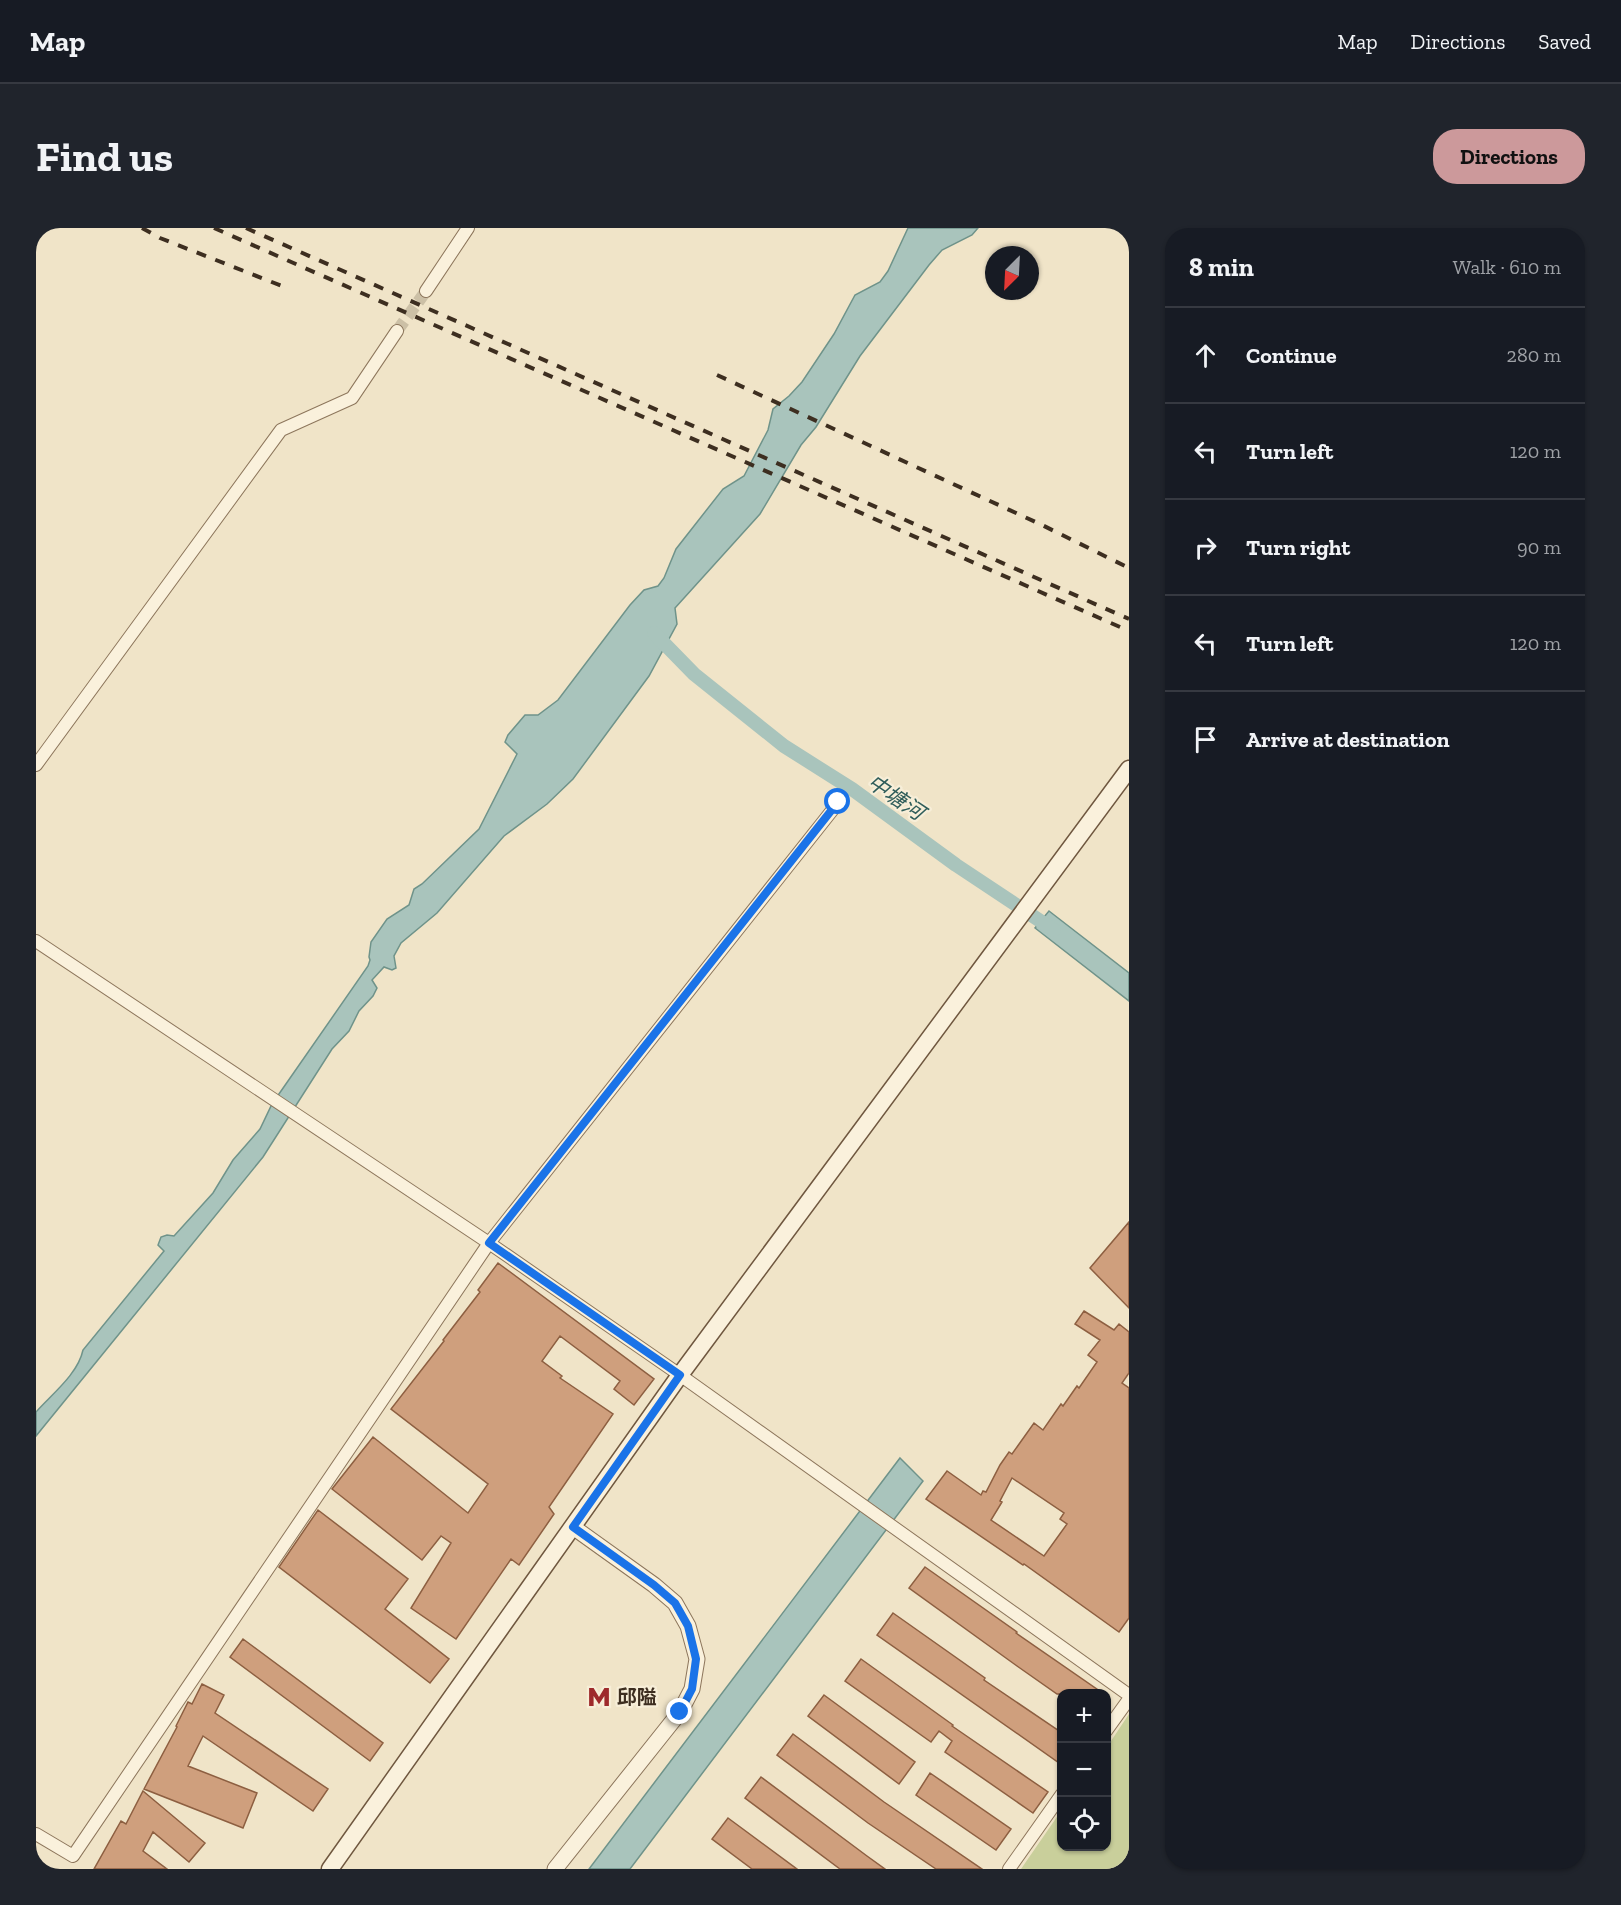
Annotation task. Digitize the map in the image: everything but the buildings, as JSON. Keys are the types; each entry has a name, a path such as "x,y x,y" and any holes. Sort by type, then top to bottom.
{"main road":[{"path":"330,1869 680,1375 1129,769"}],"street":[{"path":"426,291 468,228"},
{"path":"36,765 280,429 352,398 397,331"},
{"path":"36,1834 73,1856 489,1243 838,802"},
{"path":"36,940 489,1243 680,1375 1129,1697 1111,1725"},
{"path":"555,1869 680,1712 692,1689 696,1659 688,1626 675,1603 654,1585 573,1527"},
{"path":"1009,1869 1060,1797"}],"green space":[{"path":"1129,1714 1129,1869 1021,1869 1057,1817 1057,1851 1111,1851 1111,1741"}],"water":[{"path":"908,228 978,228 972,235 942,250 860,356 816,427 801,445 760,514 675,608 677,624 649,676 573,779 547,804 504,836 437,913 401,943 394,956 396,968 392,970 384,967 372,980 377,988 373,996 359,1011 349,1031 332,1049 263,1157 36,1436 36,1412 70,1375 83,1350 164,1251 158,1245 161,1237 174,1236 213,1193 233,1160 260,1129 272,1104 368,966 371,942 387,919 409,905 414,889 479,829 517,754 505,742 508,735 525,715 538,715 558,700 630,605 644,590 658,586 664,578 676,549 723,489 744,476 768,430 773,409 802,382 834,334 855,295 880,282 888,271"},
{"path":"1049,911 1129,973 1129,1001 1035,928"},
{"path":"900,1458 923,1481 630,1869 589,1869"}],"waterway":[{"name":"中塘河","path":"654,633 694,674 784,746 852,789 956,865 1054,930"}],"tunnel":[{"path":"397,331 426,291"}],"railway":[{"path":"142,228 160,238 287,288"},
{"path":"214,228 1129,631"},
{"path":"246,228 1129,619"},
{"path":"717,375 1042,525 1129,568"}],"place":[{"name":"邱隘","path":"599,1697"}],"route":[{"path":"680,1712 692,1689 696,1659 688,1626 675,1603 654,1585 573,1527 680,1375 489,1243 838,802"}]}
